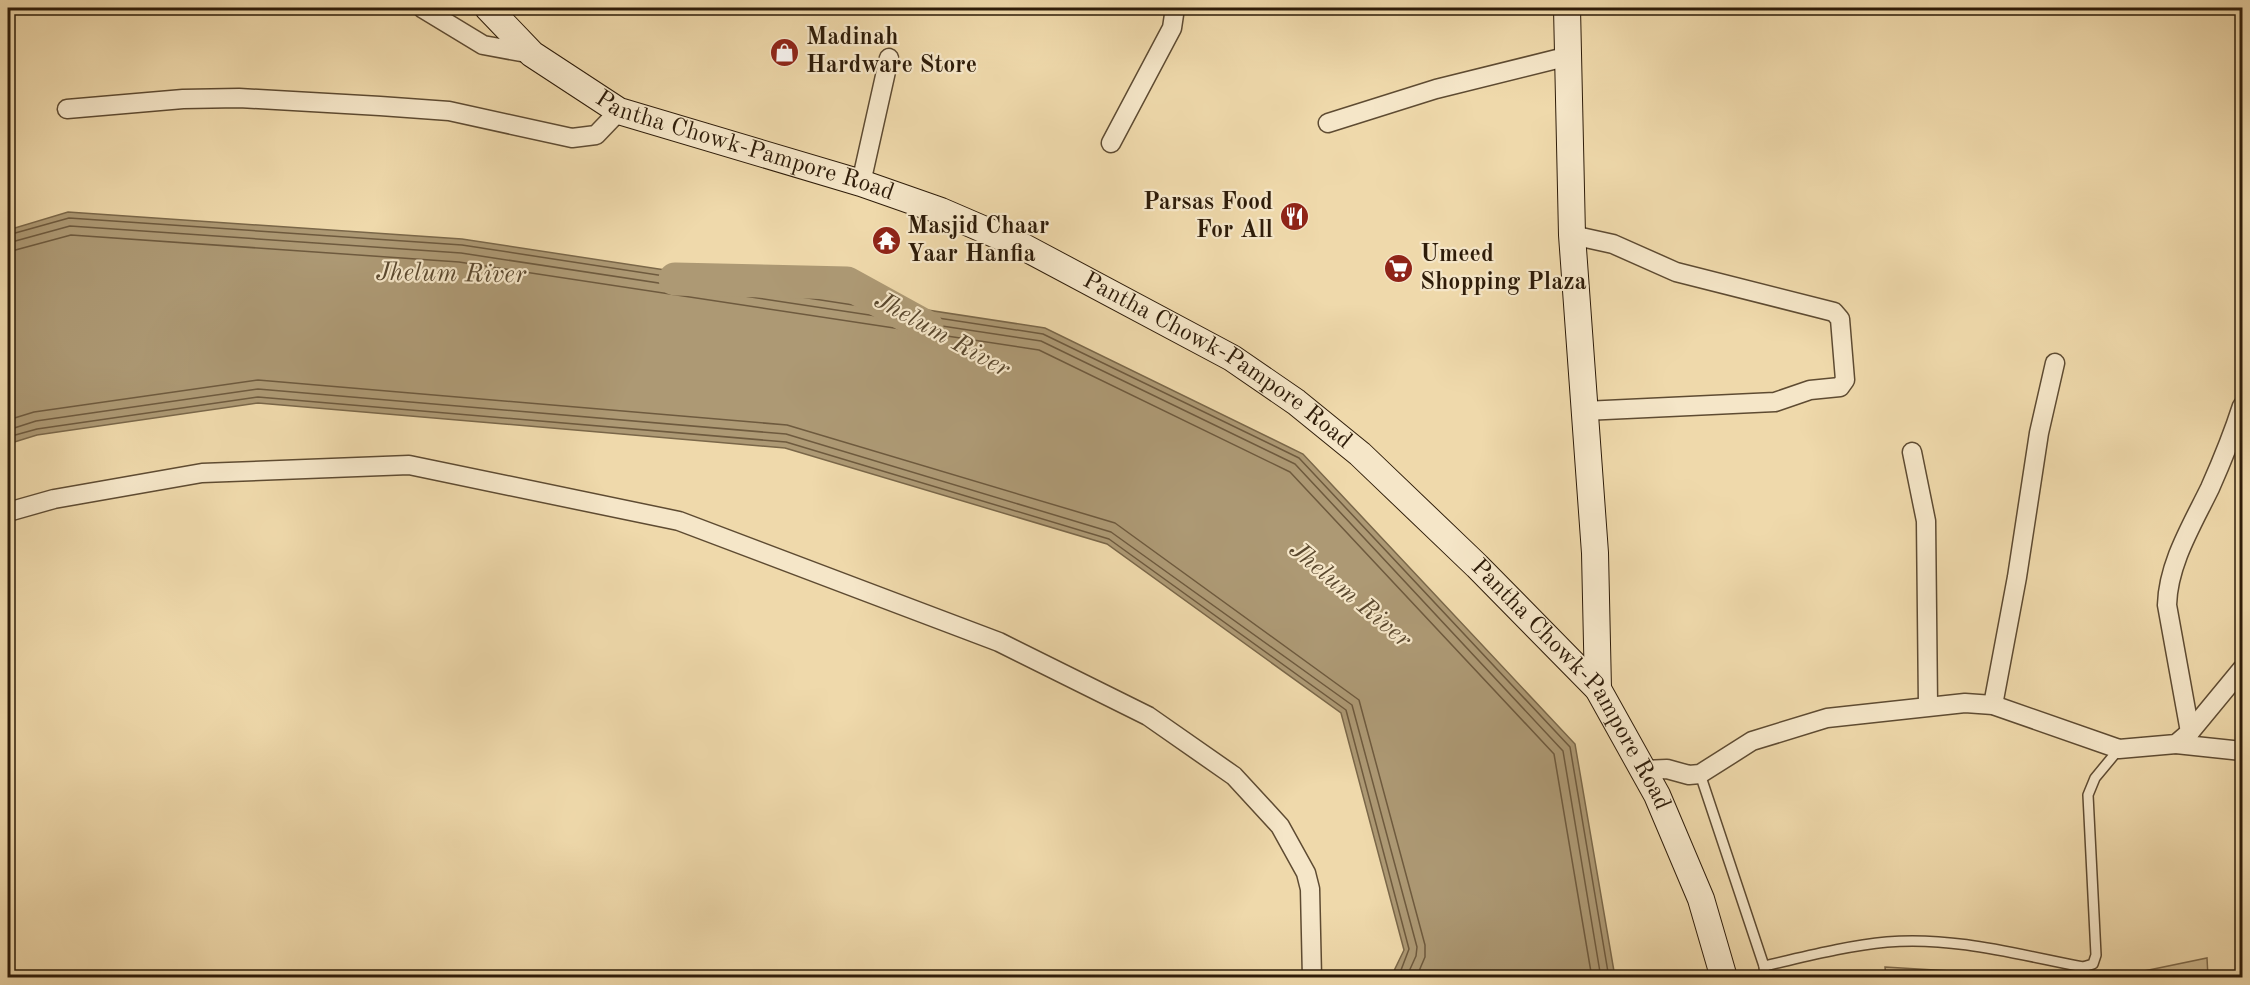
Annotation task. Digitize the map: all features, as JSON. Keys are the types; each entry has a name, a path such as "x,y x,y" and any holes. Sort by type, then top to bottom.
{"main road":[{"name":"Pantha Chowk-Pampore Road","path":"488,8 532,54 619,111 861,183 941,210 1022,246 1232,358 1287,395 1360,454 1477,566 1598,689 1657,795 1701,899 1724,978"},
{"path":"1566,8 1572,235 1595,553 1598,689"}],"street":[{"path":"422,8 483,45 532,54"},
{"path":"1111,142 1172,28 1175,8"},
{"path":"1328,123 1436,89 1569,57"},
{"path":"861,183 889,58"},
{"path":"67,110 183,99 239,98 458,112 573,138 596,135 619,111"},
{"path":"1572,235 1612,244 1676,272 1834,312 1840,319 1845,380 1840,387 1810,390 1775,402 1584,411"},
{"path":"1994,705 2039,433 2055,363"},
{"path":"2183,738 2167,605 2168,589 2180,553 2226,452 2242,406"},
{"path":"1912,452 1926,521 1928,705"},
{"path":"8,512 54,499 202,473 409,465 431,467 501,485 584,499 679,521 999,642 1148,716 1234,776 1280,826 1306,873 1310,889 1312,978"},
{"path":"2183,738 2242,669"},
{"path":"1643,770 1667,769 1689,775 1700,774 1732,752 1769,734 1827,718 1928,705 1994,705 2119,749 2183,738 2242,751"}],"lane":[{"path":"1764,966 1887,942 1919,942 1993,950 2083,967 2093,964 2096,955 2088,795 2095,778 2119,749"},
{"path":"1700,774 1764,966 1765,978"}],"shaded area":[{"path":"2207,958 2208,977 2115,977"},
{"path":"1885,967 2050,977 1886,977"}],"water":[{"path":"68,212 462,239 1045,328 1303,454 1575,744 1615,977 1391,977 1404,950 1341,713 1107,544 785,448 258,403 37,435 8,444 8,230"}],"waterway":[{"name":"Jhelum River","path":"675,279 847,283 927,327"}],"place":[{"name":"Madinah Hardware Store","path":"785,52"},
{"name":"Parsas Food For All","path":"1294,217"},
{"name":"Masjid Chaar Yaar Hanfia","path":"886,241"},
{"name":"Umeed Shopping Plaza","path":"1399,269"}]}
